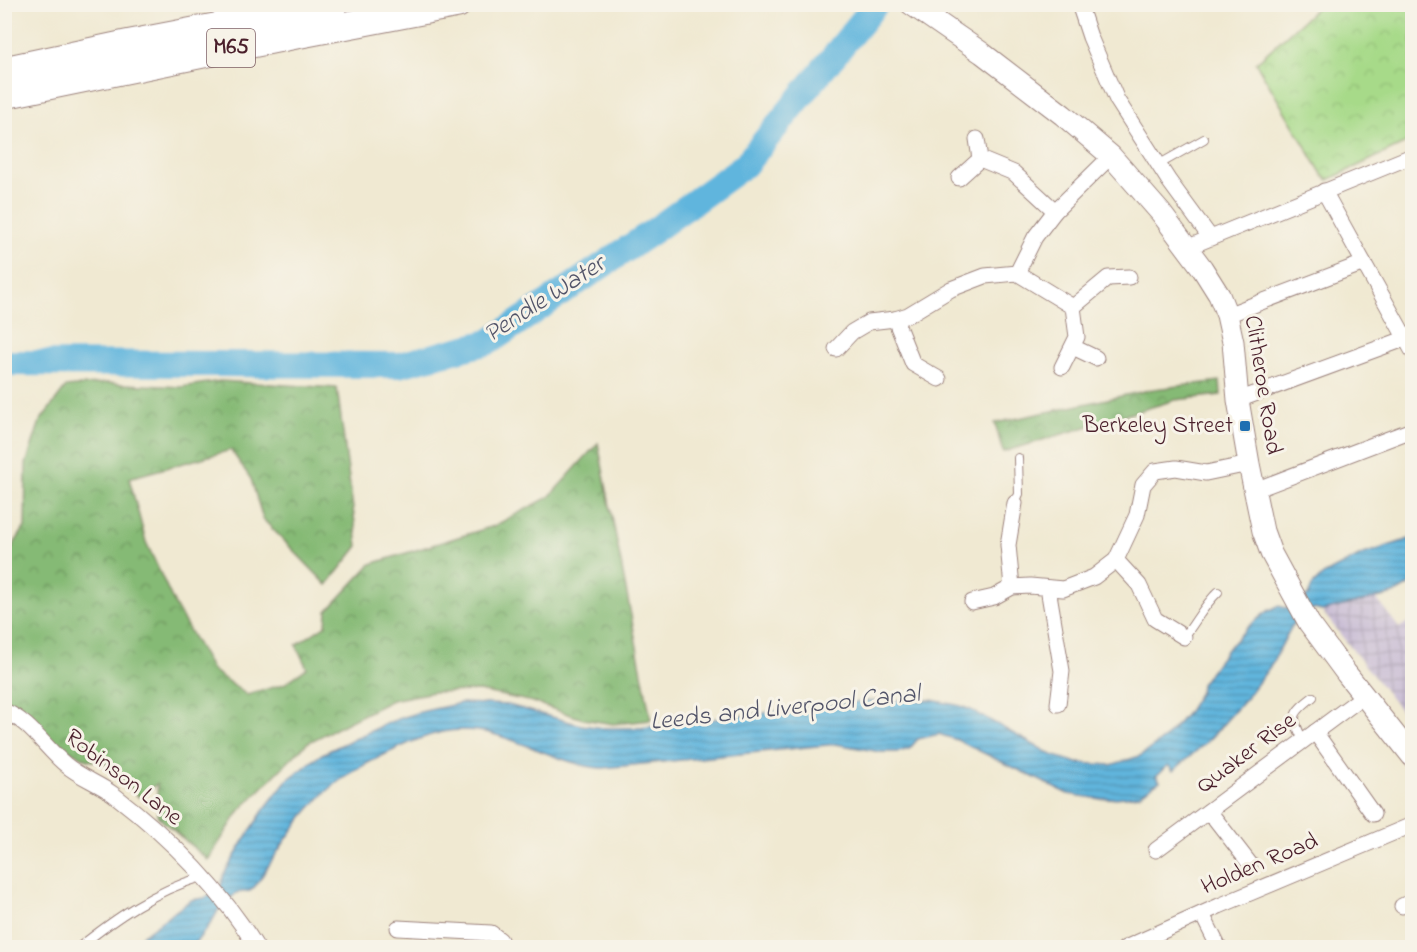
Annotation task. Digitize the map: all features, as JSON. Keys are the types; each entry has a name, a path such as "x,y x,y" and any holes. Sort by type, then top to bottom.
{"highway":[{"name":"M65","path":"4,70 334,4"},
{"name":"M65","path":"4,95 458,4"}],"main road":[{"name":"Clitheroe Road","path":"911,4 982,53 1063,115 1111,156 1161,213 1219,295 1227,315 1233,342 1238,400 1249,464 1270,553 1309,623 1413,756"}],"street":[{"path":"1079,4 1090,37 1117,100 1158,165 1209,237"},
{"path":"978,139 980,159"},
{"path":"1017,273 1035,237 1055,211 1111,156"},
{"path":"1186,248 1413,156"},
{"path":"980,159 1014,172 1055,211"},
{"path":"958,178 980,159"},
{"path":"1238,400 1410,344 1324,191"},
{"path":"1227,315 1364,263"},
{"path":"836,349 852,333 869,321 894,319 908,315 951,289 985,276 1017,273 1072,307 1077,337 1062,367"},
{"path":"1072,307 1108,278 1129,277"},
{"path":"894,319 913,364 939,379"},
{"path":"1073,347 1096,358"},
{"path":"1254,490 1413,430"},
{"path":"972,602 994,597 1012,587 1063,589 1094,577 1116,560 1137,515 1143,485 1155,471 1176,468 1206,473 1249,464"},
{"path":"1012,587 1008,545 1015,503"},
{"path":"1116,560 1139,585 1155,619 1184,637"},
{"path":"1048,588 1062,671 1058,704"},
{"name":"Quaker Rise","path":"1156,850 1365,695"},
{"name":"Robinson Lane","path":"4,711 14,715 32,730 51,753 69,768 110,791 154,826 236,915 257,948"},
{"path":"1309,736 1373,814"},
{"path":"1209,810 1250,864"},
{"name":"Holden Road","path":"1125,948 1413,825"},
{"path":"1202,914 1217,947"},
{"path":"398,928 491,933 500,940 503,948"}],"lane":[{"path":"1158,165 1204,139"},
{"path":"1015,503 1019,494 1018,458"},
{"path":"1184,637 1198,620 1205,604 1218,591"},
{"path":"1309,736 1294,718 1296,710 1313,697"},
{"path":"78,948 140,902 179,884 206,881"}],"shaded area":[{"path":"1376,598 1399,628 1412,619 1412,725 1322,611"}],"green space":[{"path":"1392,4 1401,8 1412,5 1412,140 1328,180 1323,176 1256,63 1320,5"},
{"path":"220,381 337,388 358,546 327,585 263,519 251,479 231,450 129,478 146,542 176,607 212,670 247,695 284,684 307,668 296,645 326,625 327,611 371,564 494,526 549,497 598,443 651,720 613,724 583,719 529,701 479,691 433,692 392,700 307,743 240,810 208,860 158,817 157,784 139,797 106,763 88,760 48,740 15,706 5,702 5,558 25,527 26,464 40,421 66,387 106,383 181,387"},
{"path":"1220,381 1221,395 1175,400 1003,452 995,423 1154,389"}],"water":[{"path":"1412,538 1412,583 1394,594 1322,611 1314,609 1294,622 1271,665 1248,696 1209,740 1173,771 1168,765 1156,776 1160,781 1139,795 1101,799 1068,794 957,740 939,734 918,739 909,749 898,752 881,752 836,744 603,768 575,763 485,732 462,730 440,732 373,760 334,785 301,819 256,885 250,891 236,893 219,909 192,947 125,948 191,900 205,898 221,886 224,874 247,836 286,781 322,754 390,722 416,713 461,703 508,705 581,725 603,728 640,728 863,701 931,700 961,706 975,712 1052,755 1077,763 1111,765 1140,756 1165,738 1187,713 1200,692 1201,684 1228,648 1250,625 1268,611 1278,606 1286,608 1308,596 1312,586 1323,575 1361,555"}],"waterway":[{"name":"Pendle Water","path":"4,363 399,365 489,342 655,230 745,165 876,4"}],"place":[{"name":"Berkeley Street","path":"1245,426"}],"water label":[{"name":"Leeds and Liverpool Canal","path":"785,709"}]}
